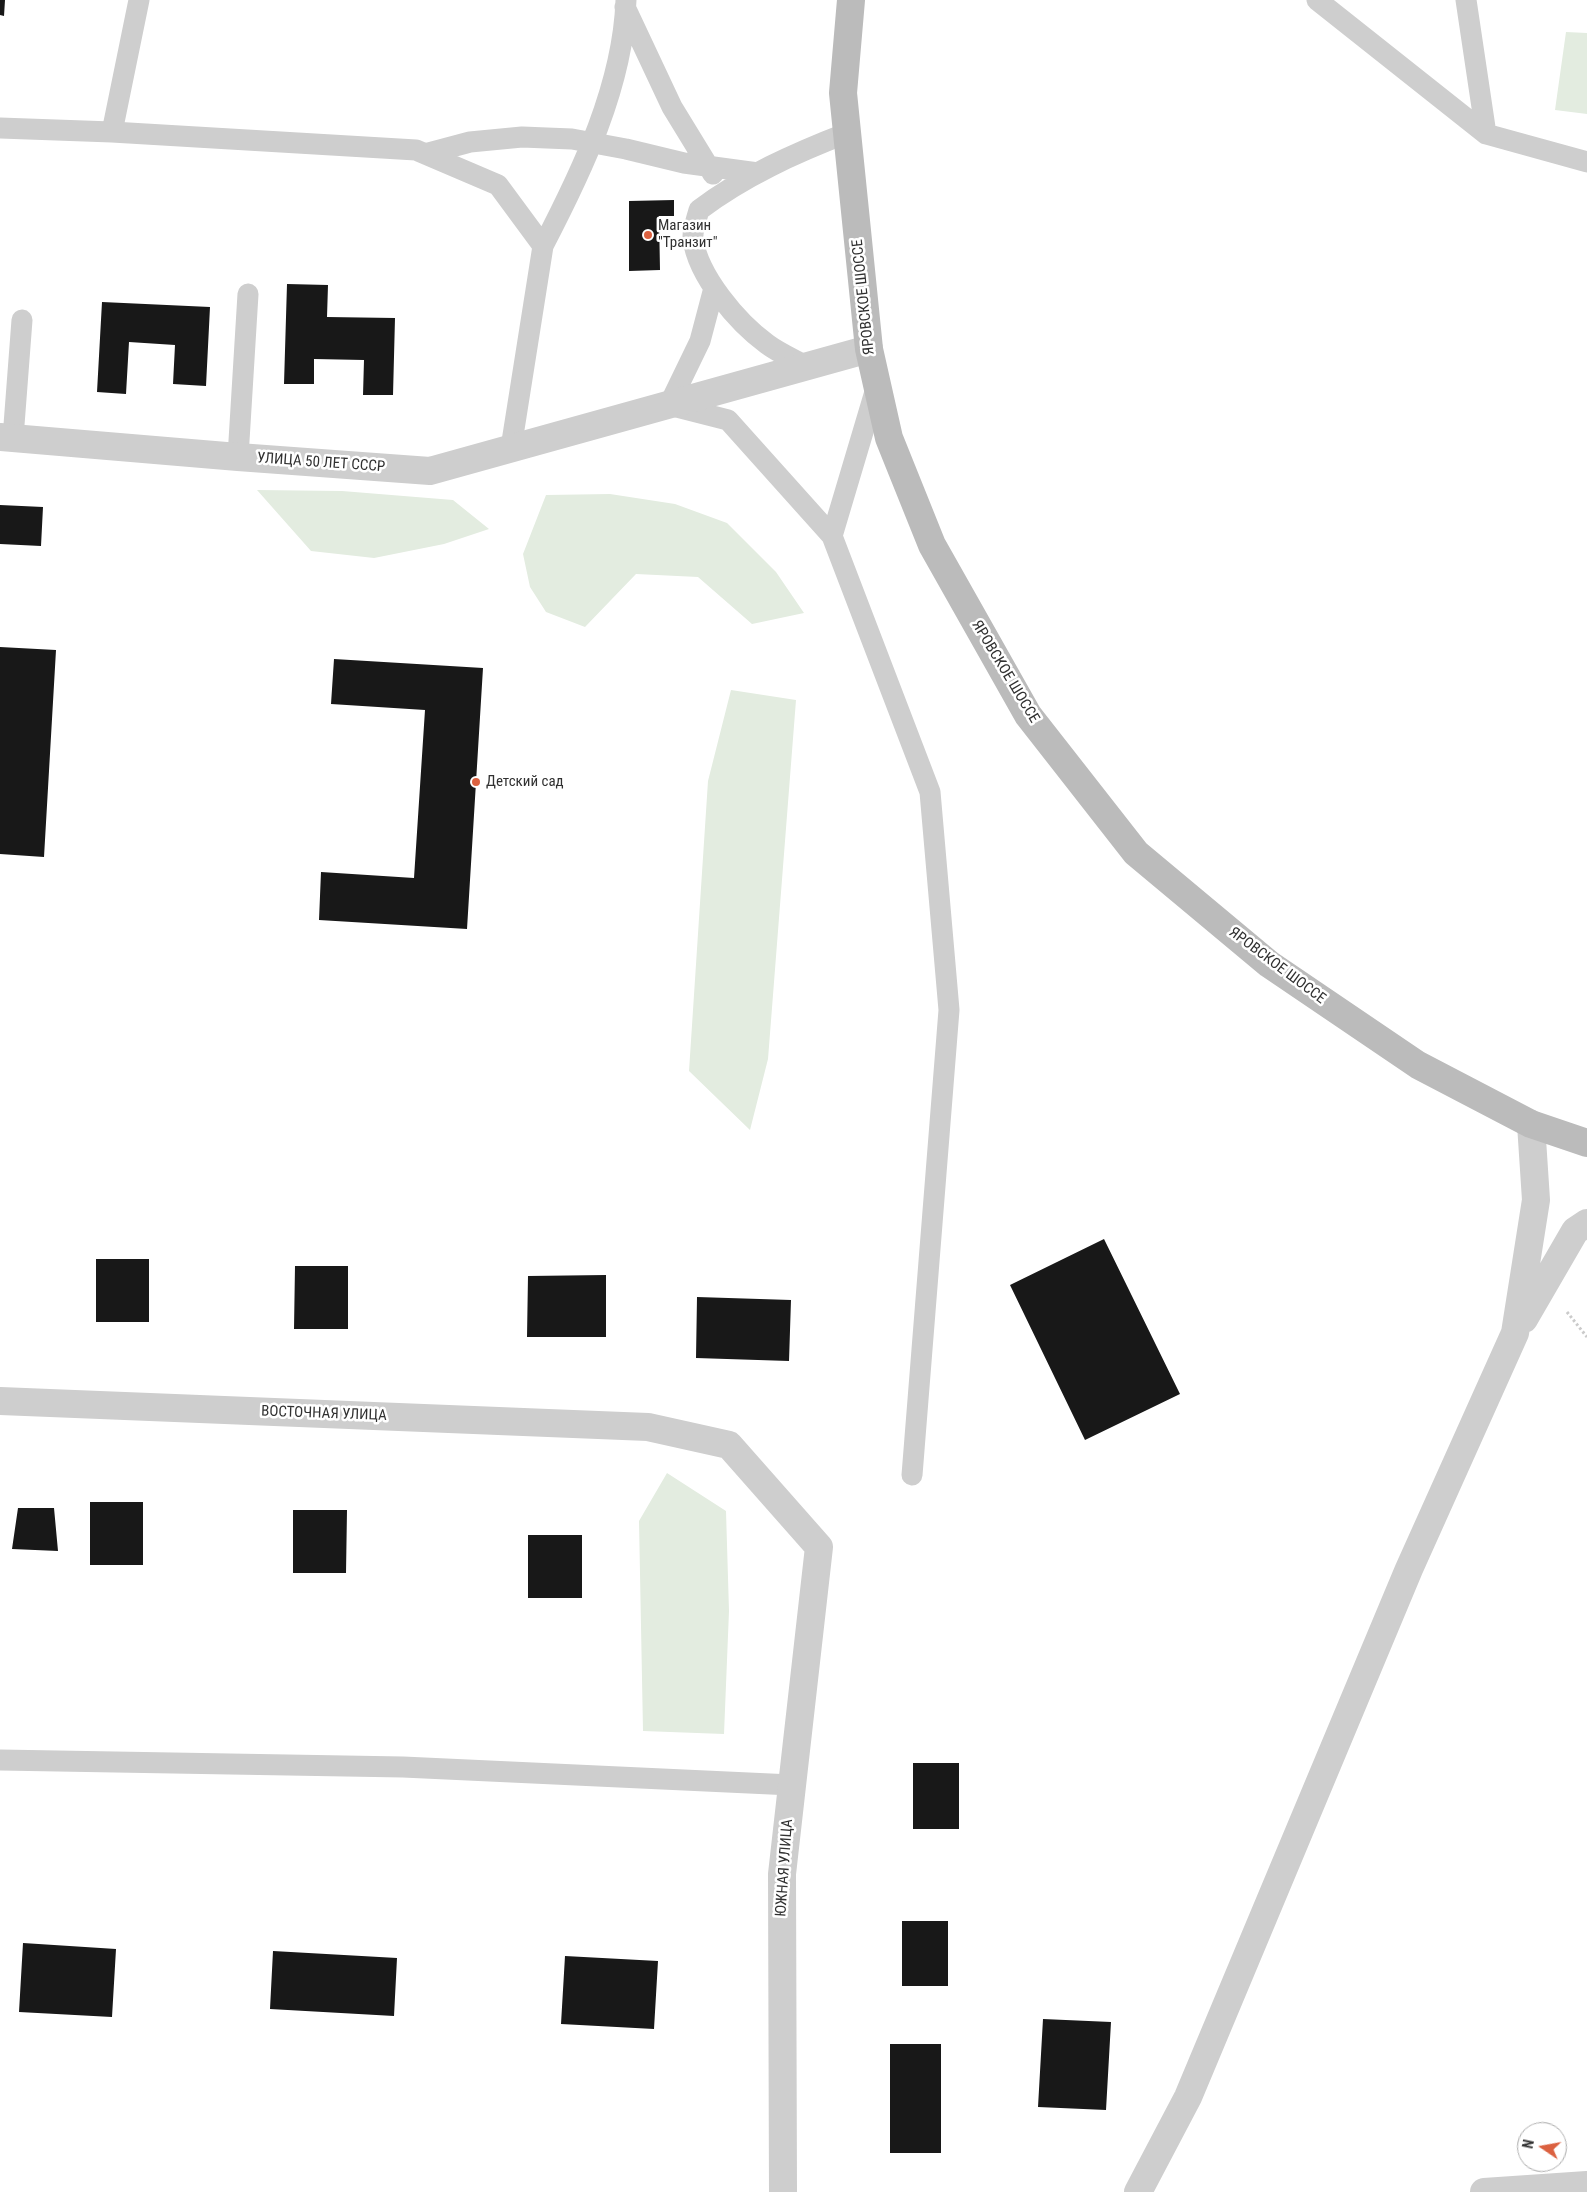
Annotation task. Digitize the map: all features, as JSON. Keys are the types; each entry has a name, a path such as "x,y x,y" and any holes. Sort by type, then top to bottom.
{"main road":[{"name":"ЯРОВСКОЕ ШОССЕ","path":"851,0 843,93 869,349 889,438 932,545 1028,715 1136,853 1269,964 1418,1065 1531,1124 1587,1143"}],"street":[{"name":"УЛИЦА 50 ЛЕТ СССР","path":"6,438 238,458 430,471 869,349"},
{"path":"1515,1333 1536,1200 1531,1124"},
{"path":"1138,2192 1188,2097 1409,1569 1515,1333 1575,1231 1587,1223"},
{"name":"ВОСТОЧНАЯ УЛИЦА","path":"0,1401 648,1427 729,1445 820,1547"},
{"name":"ЮЖНАЯ УЛИЦА","path":"783,2192 782,1874 820,1547"},
{"path":"1484,2192 1587,2185"}],"lane":[{"path":"112,132 139,0"},
{"path":"1317,0 1486,134 1587,162"},
{"path":"1466,0 1486,134"},
{"path":"511,448 543,246 592,143 614,78 624,3"},
{"path":"624,3 672,107 724,191"},
{"path":"0,128 112,132 416,150 498,185 543,246"},
{"path":"806,366 767,344 738,317 714,288 699,260 693,238 699,210 724,191 797,152 847,133"},
{"path":"426,154 470,142 522,137 572,139 708,167 758,174"},
{"path":"714,288 700,341 670,405 728,420 832,536 930,792 949,1010 912,1475"},
{"path":"238,458 248,294"},
{"path":"6,438 22,320"},
{"path":"832,536 877,385"},
{"path":"0,1760 403,1767 792,1785"}],"shaded area":[{"path":"1566,32 1587,33 1587,114 1555,110"},
{"path":"257,490 342,491 453,500 489,529 444,544 374,558 311,551"},
{"path":"610,494 675,504 727,523 776,572 804,613 752,624 698,577 636,574 585,627 546,612 530,587 523,554 546,495"},
{"path":"731,690 796,700 768,1059 750,1130 689,1071 708,781"},
{"path":"667,1473 726,1511 729,1611 724,1734 643,1731 639,1521"}],"building":[{"path":"0,0 5,0 4,16 0,15"},
{"path":"674,200 674,216 659,216 660,270 629,271 629,201"},
{"path":"287,284 328,285 327,317 395,318 393,395 363,395 364,360 314,359 314,384 284,384"},
{"path":"102,302 210,307 206,386 173,384 175,345 129,342 126,394 97,392"},
{"path":"0,505 43,507 41,546 0,544"},
{"path":"0,647 56,650 44,857 0,854"},
{"path":"334,659 483,668 467,929 319,920 321,872 414,878 425,710 331,704"},
{"path":"1104,1239 1180,1394 1085,1440 1010,1285"},
{"path":"96,1259 149,1259 149,1322 96,1322"},
{"path":"295,1266 348,1266 348,1329 294,1329"},
{"path":"606,1275 606,1337 527,1337 528,1276"},
{"path":"697,1297 791,1300 789,1361 696,1358"},
{"path":"90,1502 143,1502 143,1565 90,1565"},
{"path":"18,1508 54,1508 58,1551 12,1549"},
{"path":"293,1510 347,1510 346,1573 293,1573"},
{"path":"528,1535 582,1535 582,1598 528,1598"},
{"path":"913,1763 959,1763 959,1829 913,1829"},
{"path":"902,1921 948,1921 948,1986 902,1986"},
{"path":"23,1943 116,1949 112,2017 19,2012"},
{"path":"273,1951 397,1958 394,2016 270,2009"},
{"path":"565,1956 658,1961 654,2029 561,2024"},
{"path":"1043,2019 1111,2022 1106,2110 1038,2107"},
{"path":"890,2044 941,2044 941,2153 890,2153"}],"place":[{"name":"Магазин \"Транзит\"","path":"648,235"},
{"name":"Детский сад","path":"476,782"}]}
